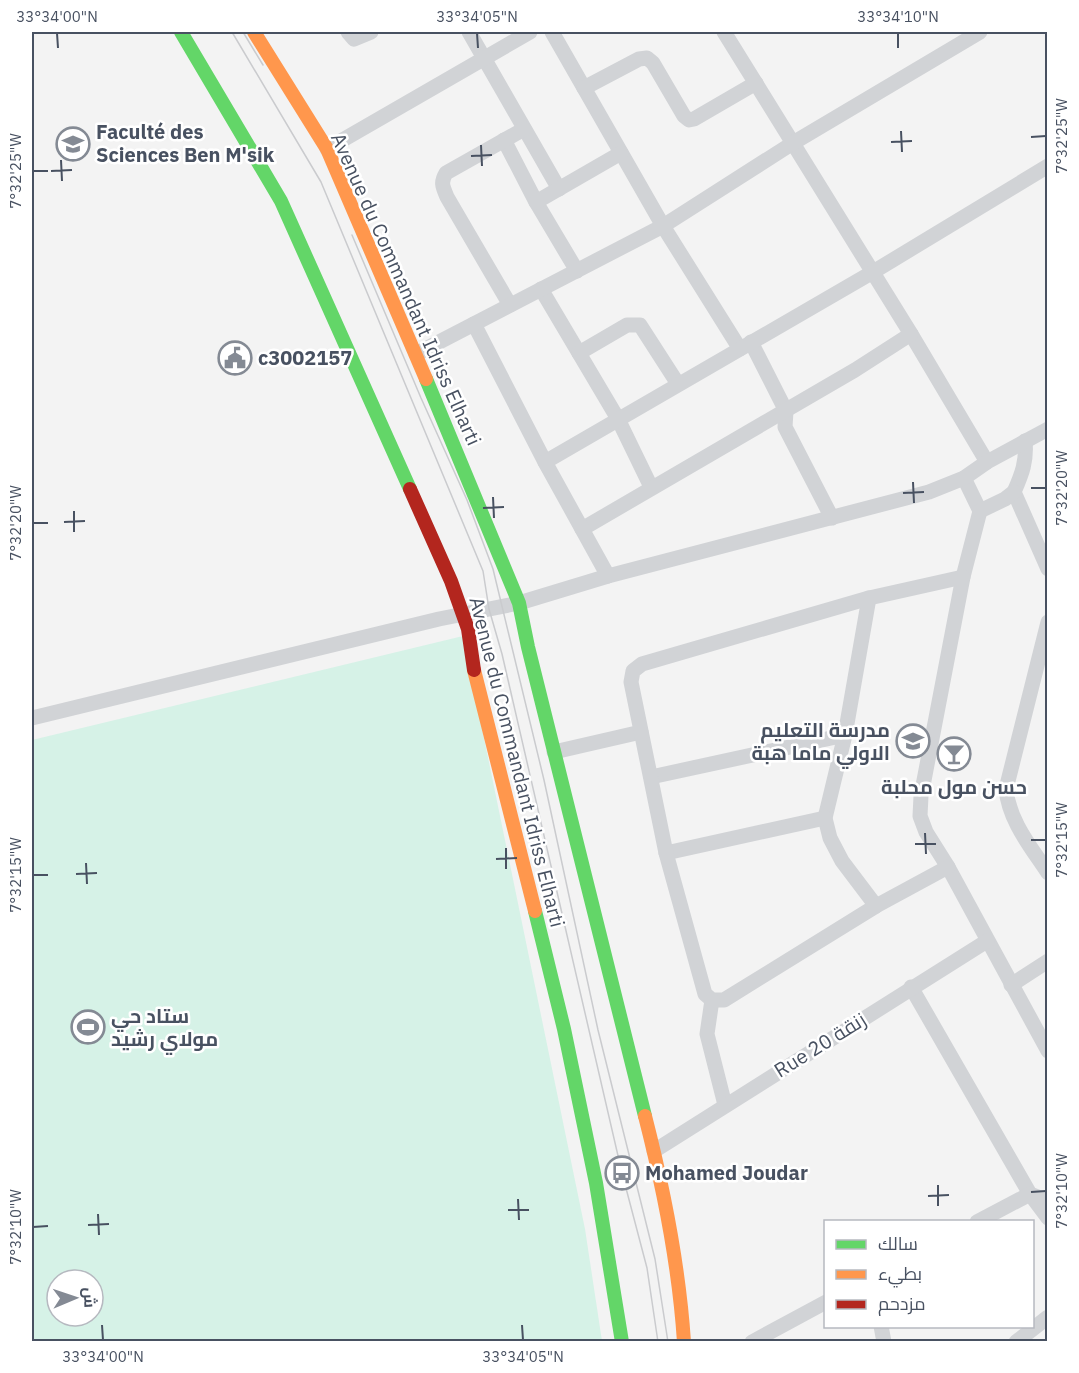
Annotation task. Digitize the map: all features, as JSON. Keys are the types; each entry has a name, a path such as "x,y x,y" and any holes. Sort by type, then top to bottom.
{"main road":[{"name":"Avenue du Commandant Idriss Elharti","path":"182,32 281,201 451,581 463,614 468,629 472,660 564,1029 596,1183 622,1341"},
{"name":"Avenue du Commandant Idriss Elharti","path":"254,32 327,149 416,354 519,603 654,1151 681,1292 684,1341"}],"street":[{"path":"348,32 354,39 370,32"},
{"path":"468,32 559,189"},
{"path":"327,149 530,32"},
{"path":"552,32 663,226 746,345 786,411 785,427 832,518"},
{"path":"724,32 911,333 987,462"},
{"path":"416,354 663,226 793,143 980,32"},
{"path":"584,88 639,59 647,58 653,63 684,116 689,120 756,83"},
{"path":"510,305 442,184 442,180 446,173 524,129"},
{"path":"504,140 536,202 577,271"},
{"path":"536,202 621,153"},
{"path":"545,462 873,272 1047,166"},
{"path":"542,290 618,419 651,487"},
{"path":"474,324 545,462 608,576"},
{"path":"579,353 627,325 640,325 678,384"},
{"path":"582,529 651,487 786,411 911,333"},
{"path":"32,718 463,614 519,603 608,576 929,492 964,478 987,462 1047,429"},
{"path":"980,511 1014,492 1024,470 1025,441"},
{"path":"964,478 980,511 963,577 921,796 920,816 926,832 948,867 1047,1051"},
{"path":"1014,492 1047,569"},
{"path":"948,867 876,906 724,1000 712,999 705,994 666,853 631,682 633,671 642,664 869,598 963,577"},
{"path":"869,598 845,735 825,818 842,861 876,906"},
{"path":"1047,622 1006,789 1008,805 1016,822 1047,873"},
{"path":"554,752 641,732"},
{"path":"651,777 845,735"},
{"path":"666,853 825,818"},
{"name":"Rue 20 زنقة","path":"654,1151 987,941"},
{"path":"1011,985 1047,961"},
{"path":"911,987 1030,1194 1047,1218"},
{"path":"712,999 707,1034 725,1105"},
{"path":"979,1220 1030,1194 1047,1201"},
{"path":"752,1341 770,1337 824,1303"},
{"path":"1034,1327 1047,1317"},
{"path":"1016,1341 1033,1328"}],"green space":[{"path":"463,636 585,1229 602,1341 32,1341 32,740"}],"tram line":[{"path":"232,32 321,182 483,571 489,609 502,654 622,1173 647,1268 658,1342"},
{"path":"243,32 263,65"},
{"path":"352,235 467,500 493,569 544,780 598,1030 655,1259 668,1342"}],"traffic: fast":[{"path":"181,32 281,201 410,489"},
{"path":"426,379 519,603 645,1116"},
{"path":"535,911 564,1029 596,1183 622,1342"}],"traffic: slow":[{"path":"254,32 327,149 426,379"},
{"path":"474,670 535,911"},
{"path":"645,1116 670,1228 684,1342"}],"traffic: jam":[{"path":"410,489 451,581 468,629 474,670"}],"place":[{"name":"Faculté des Sciences Ben M'sik","path":"73,144"},
{"name":"c3002157","path":"235,358"},
{"name":"مدرسة التعليم الاولي ماما هبة","path":"913,741"},
{"name":"حسن مول محلبة","path":"954,754"},
{"name":"ستاد حي مولاي رشيد","path":"88,1027"},
{"name":"Mohamed Joudar","path":"622,1173"}]}
